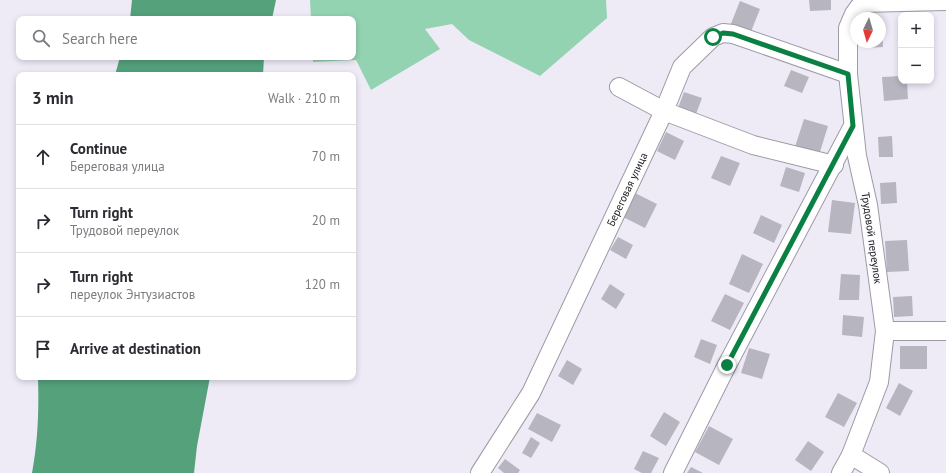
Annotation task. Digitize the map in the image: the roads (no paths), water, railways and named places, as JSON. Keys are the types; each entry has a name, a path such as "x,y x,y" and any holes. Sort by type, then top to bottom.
{"street":[{"path":"862,2 946,1"},
{"name":"Трудовой переулок","path":"841,473 851,455 880,382 885,331 868,205 857,156 848,74 848,28 854,14 862,2"},
{"name":"Береговая улица","path":"480,473 531,393 664,111 682,67 713,37 723,33 733,34 848,74"},
{"path":"619,87 664,111 753,145 834,165"},
{"path":"673,473 727,365 834,165 853,126"},
{"path":"885,331 946,330"},
{"path":"851,455 880,473"}]}
